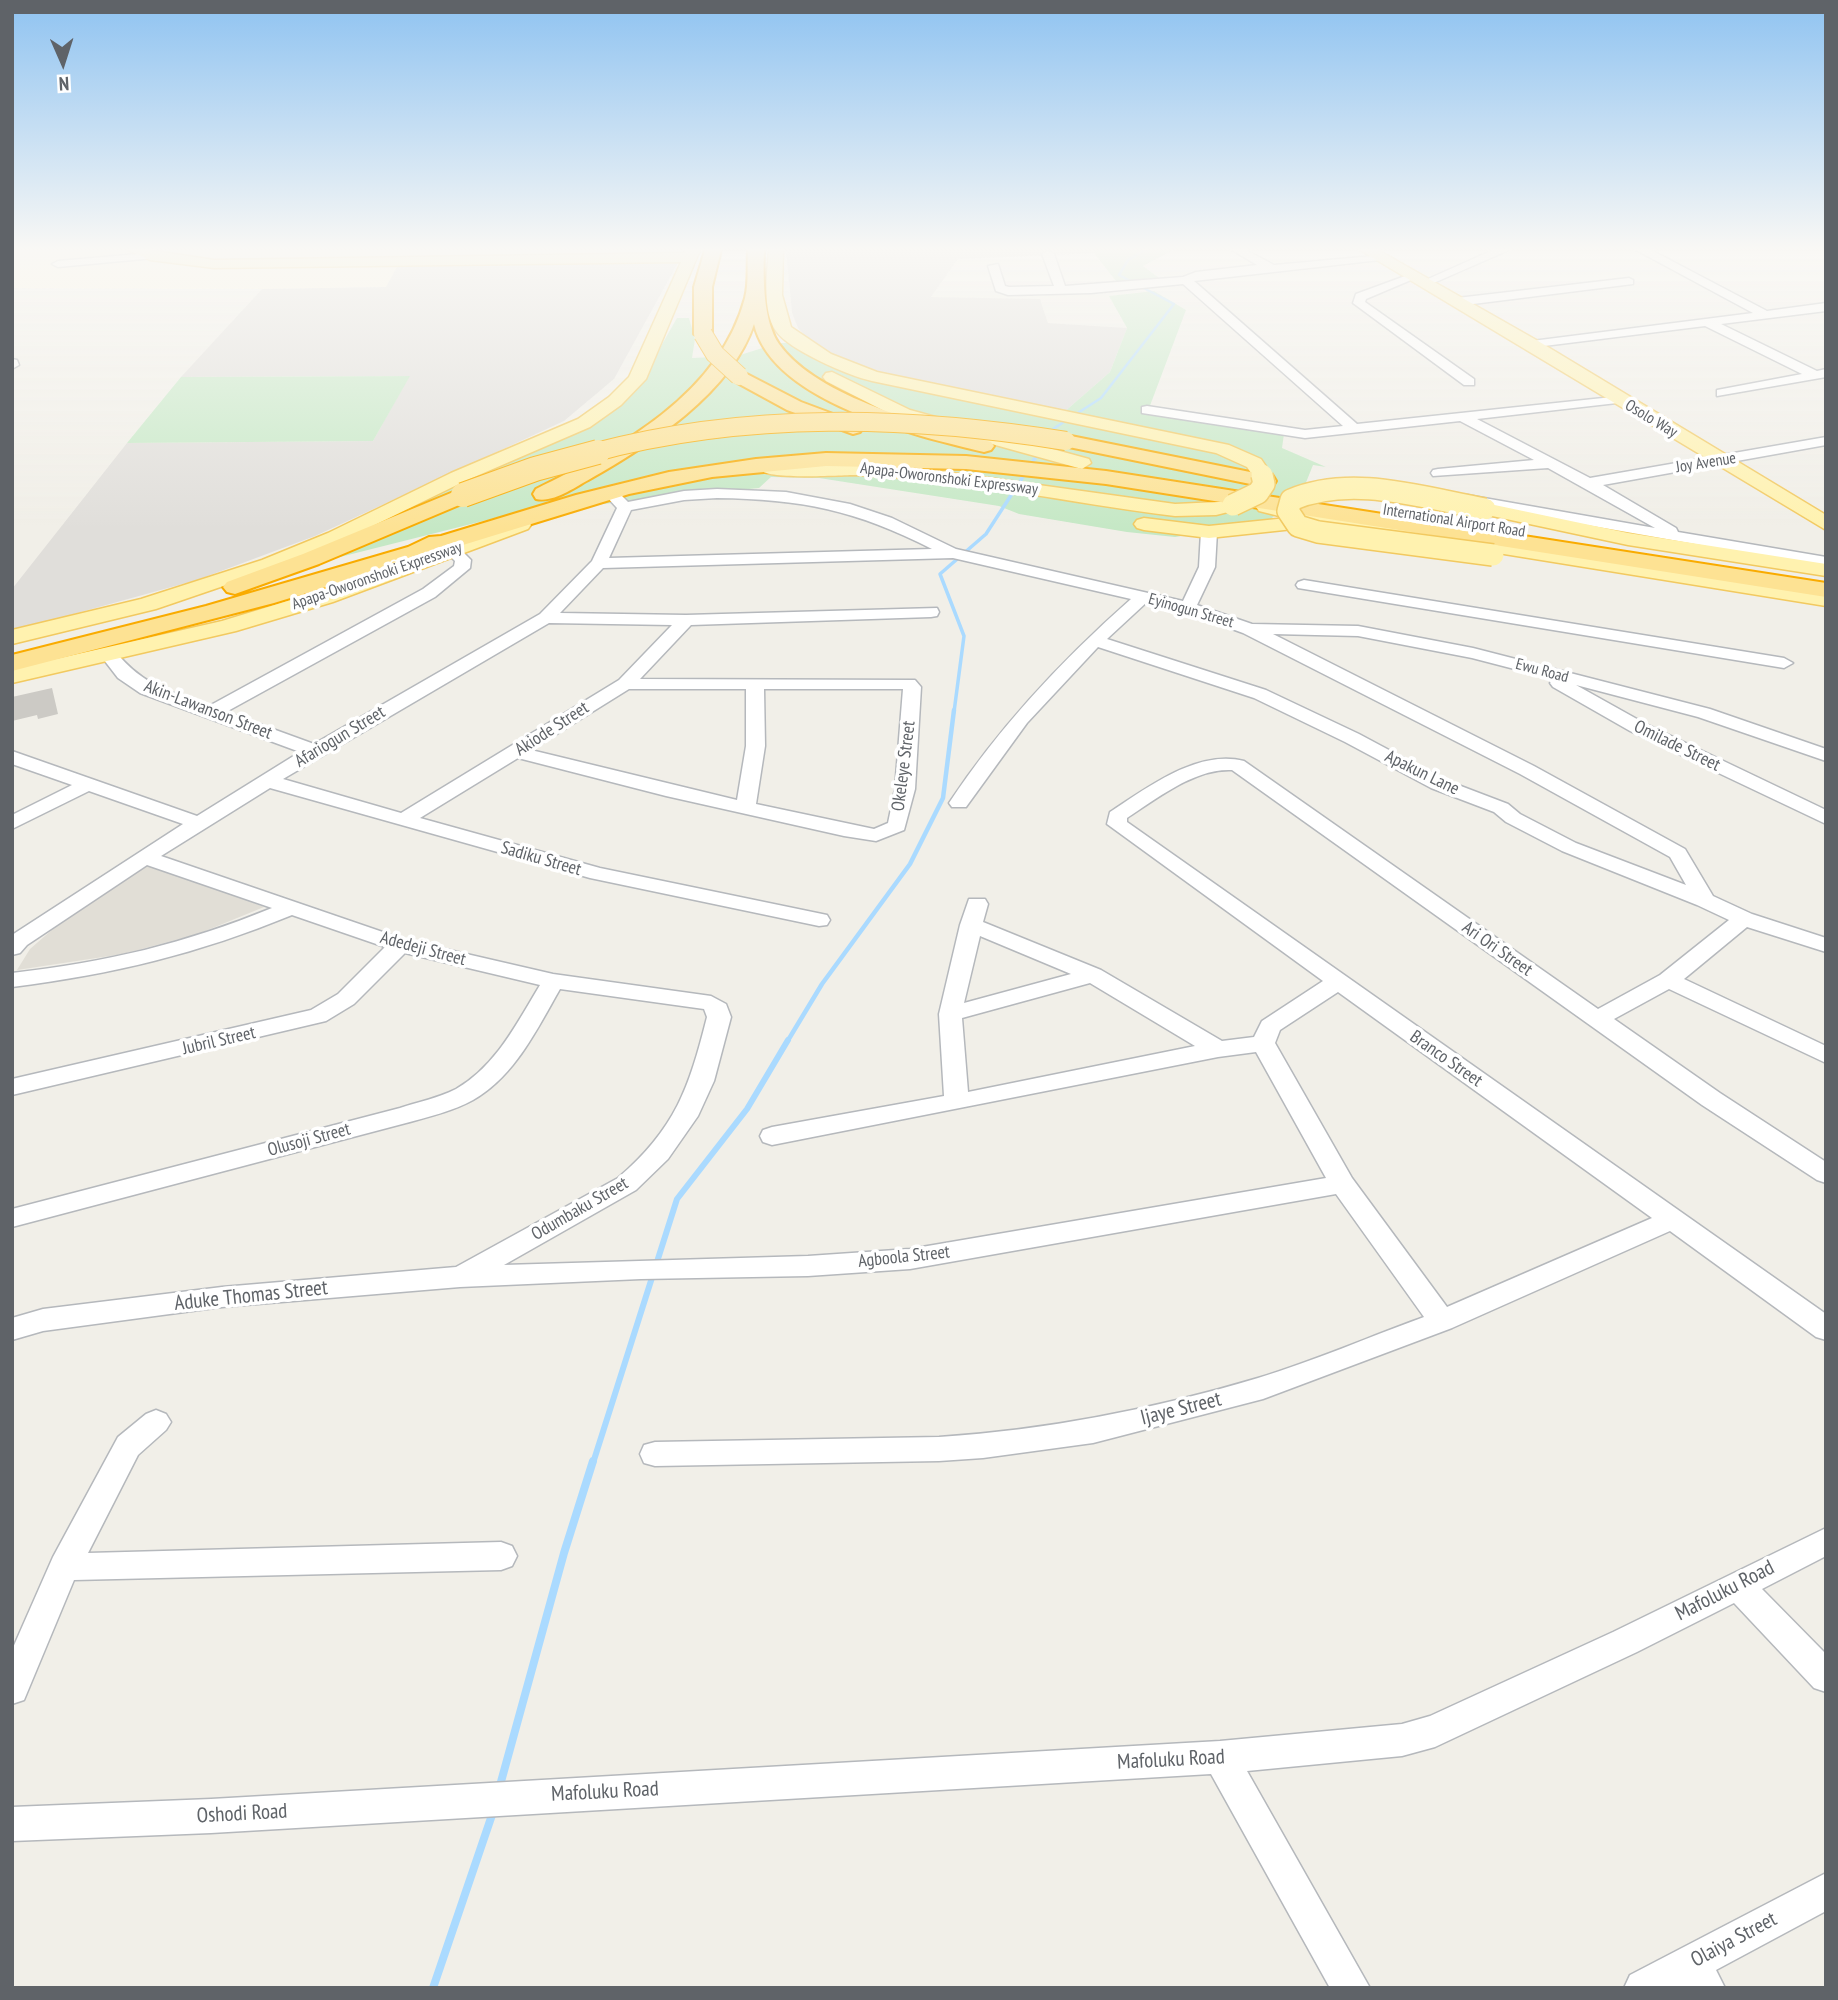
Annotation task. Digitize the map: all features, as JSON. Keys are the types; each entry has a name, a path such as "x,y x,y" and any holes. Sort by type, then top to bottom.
{"highway":[{"path":"709,343 715,354 739,376 771,397 793,407 857,429 1017,467"},
{"name":"Apapa-Oworonshoki Expressway","path":"16,650 164,615 277,583 426,534 554,476 658,410 683,388 707,360 716,343"},
{"name":"Apapa-Oworonshoki Expressway","path":"16,650 134,635 271,598 416,551 566,483 663,423 695,394 736,343"},
{"path":"770,343 804,376 840,398 1017,467"},
{"path":"16,650 163,611 238,586 523,472 598,451 677,435 820,422 900,422 984,428 1064,461"},
{"path":"416,551 557,505 623,487 695,473 832,459 943,460 1017,467 1064,461 1324,493 1628,539"},
{"name":"International Airport Road","path":"1064,461 1201,493 1826,590"},
{"name":"International Airport Road","path":"1064,461 1480,517 1558,537 1826,579"},
{"path":"1324,493 1480,517"},
{"path":"1558,537 1628,539"}],"main road":[{"path":"16,650 269,564 335,537 458,477 584,423 615,401 637,379 653,343"},
{"path":"792,343 798,353 821,371 904,414 940,426 1017,467"},
{"name":"Apapa-Oworonshoki Expressway","path":"12,676 110,656 228,626 313,600 553,514 620,502 714,477 806,468 904,471 1017,467 1069,494 1175,510 1216,509 1233,505 1258,493 1264,484 1254,463 1222,449 872,376 825,358 804,343"},
{"name":"Osolo Way","path":"1528,343 1826,524"},
{"path":"1666,575 1318,532 1298,526 1288,512 1291,500 1302,493 1342,488 1480,517 1826,570"},
{"name":"International Airport Road","path":"1201,493 1320,519 1826,600"},
{"path":"1069,494 1113,515 1152,526 1209,532 1320,519"}],"street":[{"path":"1258,343 1356,430"},
{"path":"1415,343 1469,382"},
{"path":"1531,345 1544,343"},
{"path":"1753,343 1821,374"},
{"path":"1722,393 1821,374"},
{"path":"1147,410 1293,434 1356,430 1617,399"},
{"path":"1465,418 1657,520 1678,536"},
{"name":"Joy Avenue","path":"1587,483 1826,441"},
{"path":"1438,473 1550,463"},
{"path":"1366,482 1826,562"},
{"path":"620,502 723,493 789,498 842,507 876,517 962,555"},
{"name":"Afariogun Street","path":"12,948 19,940 198,823 315,751 546,618 600,563 620,502"},
{"path":"1188,607 1207,567 1209,532"},
{"path":"212,712 429,593 462,568 463,560 452,550"},
{"name":"Eyinogun Street","path":"600,563 962,555 1188,607 1250,629 1527,770 1678,853 1705,900"},
{"path":"1304,585 1364,613 1784,663"},
{"path":"959,803 997,746 1094,640 1143,597"},
{"path":"546,618 686,620 931,612"},
{"name":"Ewu Road","path":"1250,629 1364,613 1452,648 1704,713 1826,755"},
{"name":"Akiode Street","path":"403,820 625,684 686,620"},
{"name":"Apakun Lane","path":"1094,640 1260,694 1438,784 1501,808 1513,818 1569,847 1705,900 1744,919 1826,945"},
{"name":"Akin-Lawanson Street","path":"110,656 124,674 146,689 315,751"},
{"name":"Omilade Street","path":"1531,668 1637,727 1826,818"},
{"name":"Okeleye Street","path":"517,752 745,807 876,835 897,826 905,789 912,687 909,684 625,684"},
{"path":"745,807 756,764 758,724 755,684"},
{"path":"12,757 198,823"},
{"name":"Ari Ori Street","path":"1161,787 1219,764 1237,765 1597,1019 1826,1174"},
{"name":"Sadiku Street","path":"267,781 597,874 819,920"},
{"path":"12,822 88,784"},
{"name":"Branco Street","path":"1161,787 1117,816 1117,824 1336,983 1822,1321"},
{"name":"Adedeji Street","path":"145,857 400,945 553,982 711,1003"},
{"path":"12,980 138,960 215,939 291,908"},
{"path":"957,1102 950,1014 974,914 1094,975 1218,1049"},
{"path":"1597,1019 1668,981 1744,919"},
{"name":"Jubril Street","path":"12,1087 318,1016 346,999 400,945"},
{"path":"950,1014 1094,975"},
{"path":"1668,981 1826,1055"},
{"name":"Olusoji Street","path":"12,1218 406,1115 467,1093 499,1067 517,1044 553,982"},
{"path":"1263,1043 1270,1026 1336,983"},
{"name":"Odumbaku Street","path":"460,1277 628,1184 641,1173 673,1138 699,1089 719,1017 718,1009 711,1003"},
{"path":"772,1136 1218,1049 1263,1043"},
{"path":"1263,1043 1342,1184 1442,1321"},
{"name":"Agboola Street","path":"460,1277 808,1266 910,1259 1342,1184"},
{"name":"Ijaye Street","path":"656,1454 950,1448 1093,1431 1263,1388 1442,1321 1674,1219"},
{"name":"Aduke Thomas Street","path":"12,1329 43,1320 222,1297 460,1277"},
{"path":"12,1689 64,1567 128,1446 156,1422"},
{"name":"Mafoluku Road","path":"471,1801 1220,1757 1370,1745 1435,1731 1625,1642 1826,1541"},
{"path":"64,1567 501,1556"},
{"path":"1737,1585 1826,1678"},
{"path":"1220,1757 1351,1988"},
{"name":"Oshodi Road","path":"12,1824 471,1801"},
{"name":"Olaiya Street","path":"1643,1988 1697,1976 1826,1891"}],"shaded area":[{"path":"212,343 634,343 614,379 564,421 315,536 197,580 12,631 12,589 127,443 373,441 409,376 181,377"},
{"path":"812,343 1121,343 1110,372 1063,413 889,377 844,360"},
{"path":"151,863 264,907 198,934 123,954 17,970 30,949 76,909 103,895 97,892"}],"green space":[{"path":"663,343 694,343 692,358 737,356 777,343 812,343 844,360 889,377 1063,413 1110,372 1121,343 1173,343 1148,411 1284,434 1282,448 1326,467 1313,465 1305,485 1268,522 1175,537 1127,532 1019,514 999,506 819,478 771,477 759,488 515,513 324,561 380,517 529,451 640,383"},
{"path":"410,376 373,441 127,443 181,377"}],"building":[{"path":"52,688 58,714 38,719 37,715 12,721 12,697"}],"waterway":[{"path":"1050,434 1053,429 1101,398 1143,343"},
{"path":"954,712 964,636 940,574 986,534 1039,452"},
{"path":"787,1042 822,984 910,864 943,798 954,710"},
{"path":"593,1463 677,1199 747,1109 788,1040"},
{"path":"499,1789 564,1553 593,1461"},
{"path":"433,1988 493,1812"}]}
